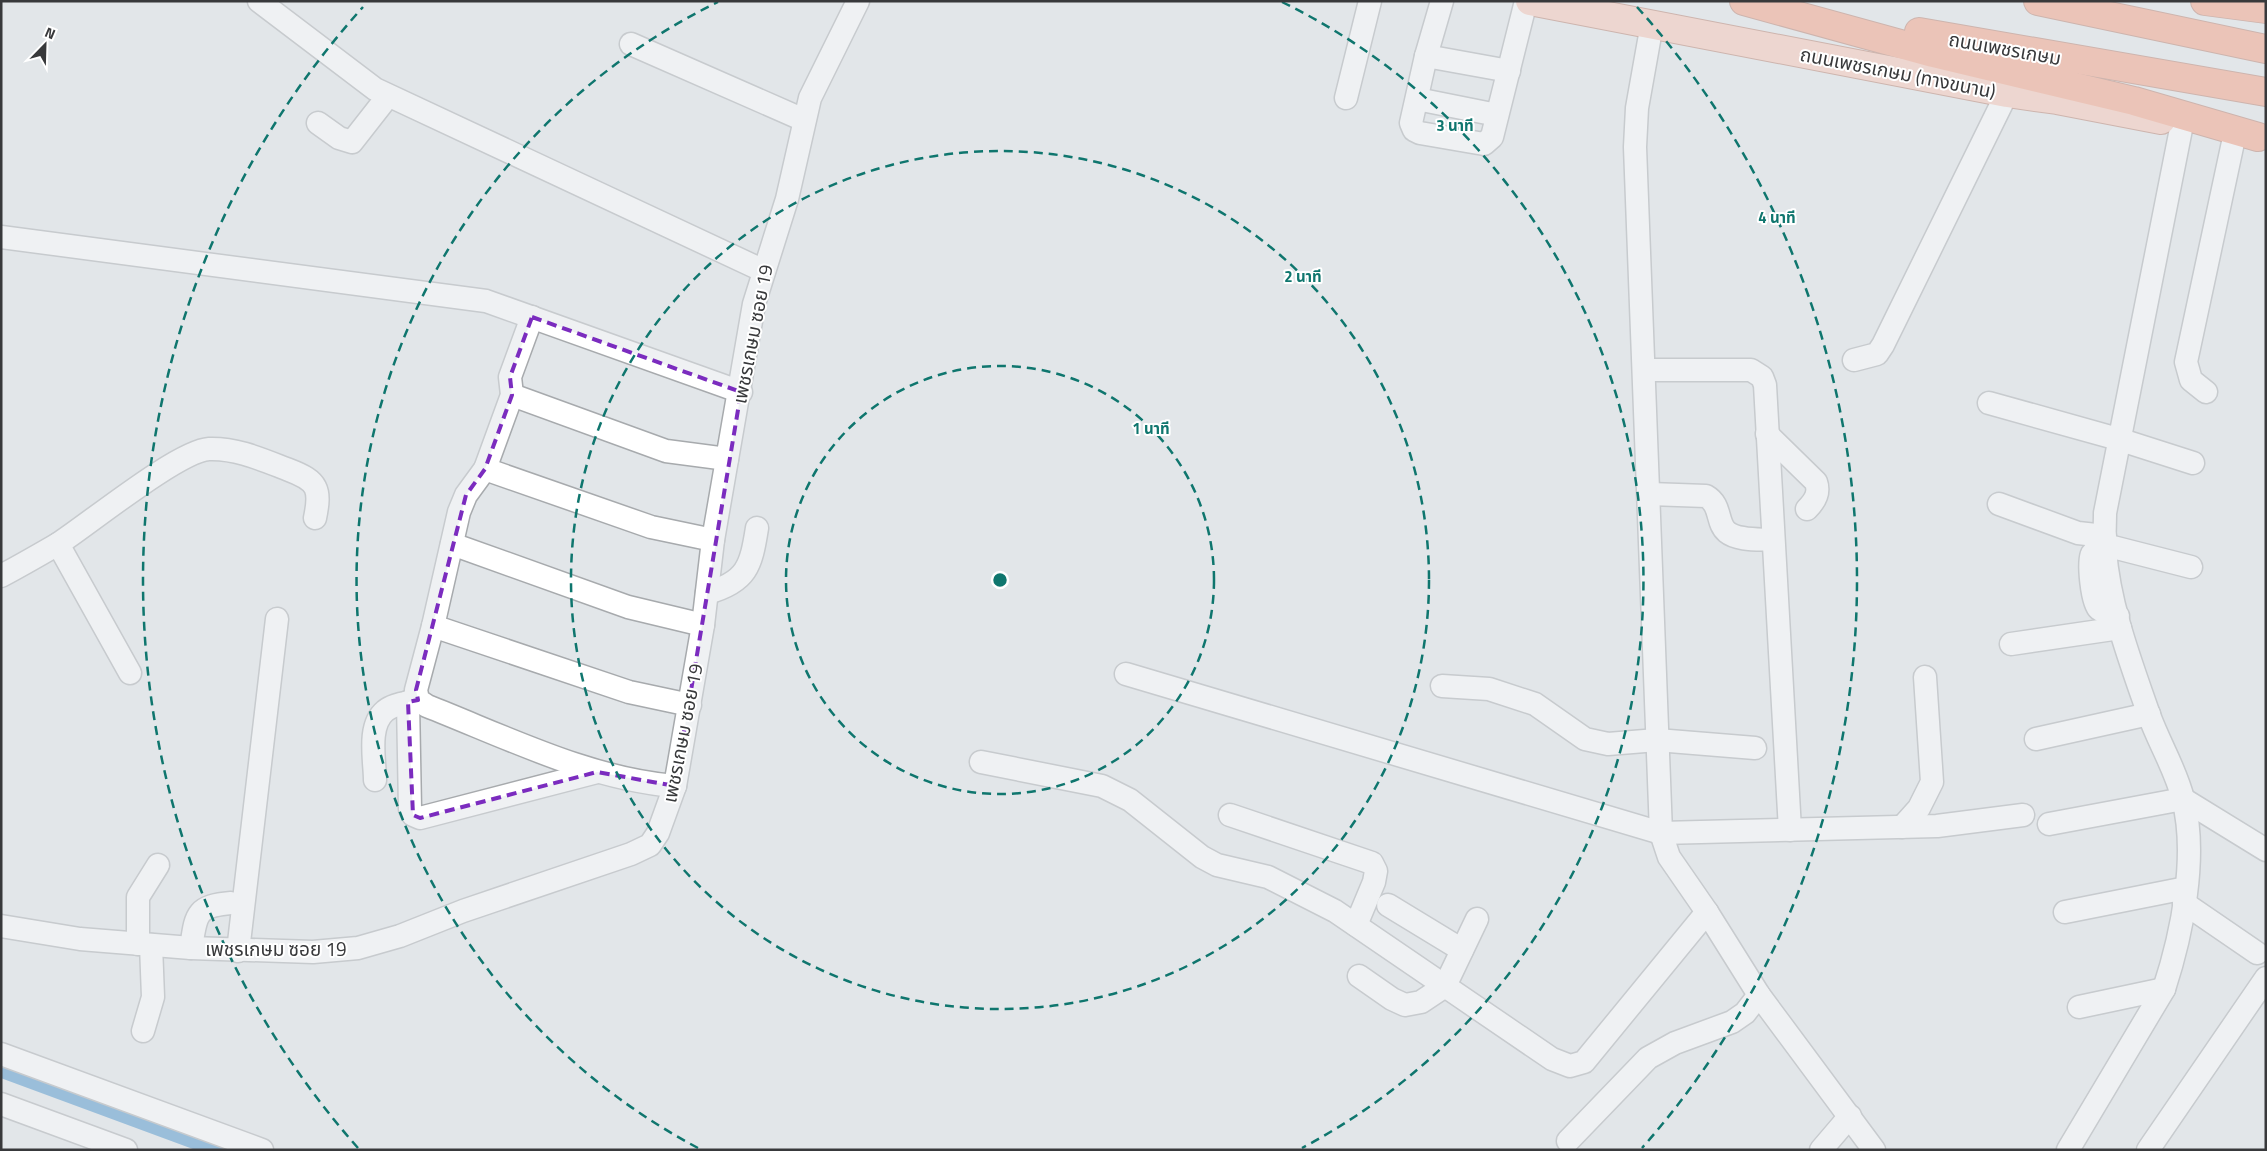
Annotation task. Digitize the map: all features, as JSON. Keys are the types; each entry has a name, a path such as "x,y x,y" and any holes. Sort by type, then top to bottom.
{"highway":[{"name":"ถนนเพชรเกษม","path":"1745,1 2266,92"},
{"path":"1745,1 1933,54 2125,99 2253,136"},
{"path":"2038,1 2266,49"},
{"path":"2205,1 2266,9"}],"main road":[{"name":"ถนนเพชรเกษม (ทางขนาน)","path":"1530,1 2007,93 2057,100 2253,136"},
{"path":"2256,1 2266,3"}],"street":[{"path":"258,1 375,89 388,96 764,271"},
{"name":"เพชรเกษม ซอย 19","path":"2,929 144,945 238,951 313,952 358,948 400,936 463,912 631,854 650,845 658,833 675,786 690,705 713,540 741,392 754,304 787,198 804,120 817,82 858,1"},
{"path":"1346,98 1370,1"},
{"path":"1442,1 1426,56 1411,123 1414,130 1420,133 1484,144 1492,137 1526,1"},
{"path":"1652,24 1637,108 1635,147 1650,494 1661,833 1669,857 1707,912 1759,994 1874,1150"},
{"path":"631,44 804,120"},
{"path":"1426,56 1509,71"},
{"path":"1854,360 1877,354 1884,345 2007,93"},
{"path":"318,123 339,138 352,142 388,96"},
{"path":"1417,99 1497,115"},
{"path":"2068,1150 2164,990 2172,966 2185,896 2188,830 2183,799 2149,714 2119,622 2105,540 2105,512 2118,439 2182,124"},
{"path":"2206,392 2191,380 2186,362 2253,136"},
{"path":"1,237 486,301 741,392"},
{"path":"532,317 510,376 512,394 485,469 466,495 452,544 434,626 413,701 410,809 413,815 420,818 597,772"},
{"path":"1644,370 1751,370 1758,373 1765,386 1790,830"},
{"path":"512,394 666,451 727,459"},
{"path":"1989,403 2118,439 2193,463"},
{"path":"1767,434 1816,482 1818,489 1816,498 1807,509"},
{"path":"1,576 58,544 183,458 206,449 227,450 247,454 301,474 314,483 319,491 315,518"},
{"path":"485,469 651,527 713,540"},
{"path":"1650,494 1706,496 1712,499 1719,513 1722,527 1727,532 1735,536 1773,540"},
{"path":"1999,504 2078,533 2191,567"},
{"path":"707,593 728,587 746,569 752,556 757,528"},
{"path":"58,544 130,673"},
{"path":"452,544 628,607 702,625"},
{"path":"238,951 277,620"},
{"path":"2011,644 2119,622"},
{"path":"434,626 629,692 656,700 690,705"},
{"path":"1126,674 1661,833 1937,826 2023,815"},
{"path":"1902,827 1919,808 1932,782 1925,677"},
{"path":"1442,686 1489,689 1534,704 1585,739 1608,744 1658,740 1755,748"},
{"path":"375,780 374,738 379,718 393,707 413,701 597,772 652,784 675,786"},
{"path":"2036,739 2149,714"},
{"path":"982,762 1102,786 1130,800 1202,858 1217,865 1268,877 1335,911 1552,1059 1570,1066 1584,1062 1707,912"},
{"path":"2049,824 2183,799 2266,850"},
{"path":"1230,815 1372,864 1376,870 1374,882 1356,925"},
{"path":"143,1031 153,997 138,897 158,865"},
{"path":"2065,912 2185,896 2257,953"},
{"path":"191,948 195,924 200,912 211,904 231,903"},
{"path":"1388,905 1462,950"},
{"path":"1359,976 1392,999 1405,1005 1421,1002 1445,986 1477,919"},
{"path":"2148,1150 2266,978"},
{"path":"2079,1007 2164,990"},
{"path":"1568,1141 1648,1058 1675,1043 1732,1022 1745,1013 1759,994"},
{"path":"1,1054 262,1150"},
{"path":"1,1104 70,1140 126,1150"},
{"path":"1821,1150 1850,1116"}],"highlighted area":[{"path":"532,317 741,392 675,786 597,772 420,818 413,815 408,702 418,700 416,690 466,495 485,469 512,395 510,377"}],"waterway":[{"path":"1,1068 223,1150"}]}
